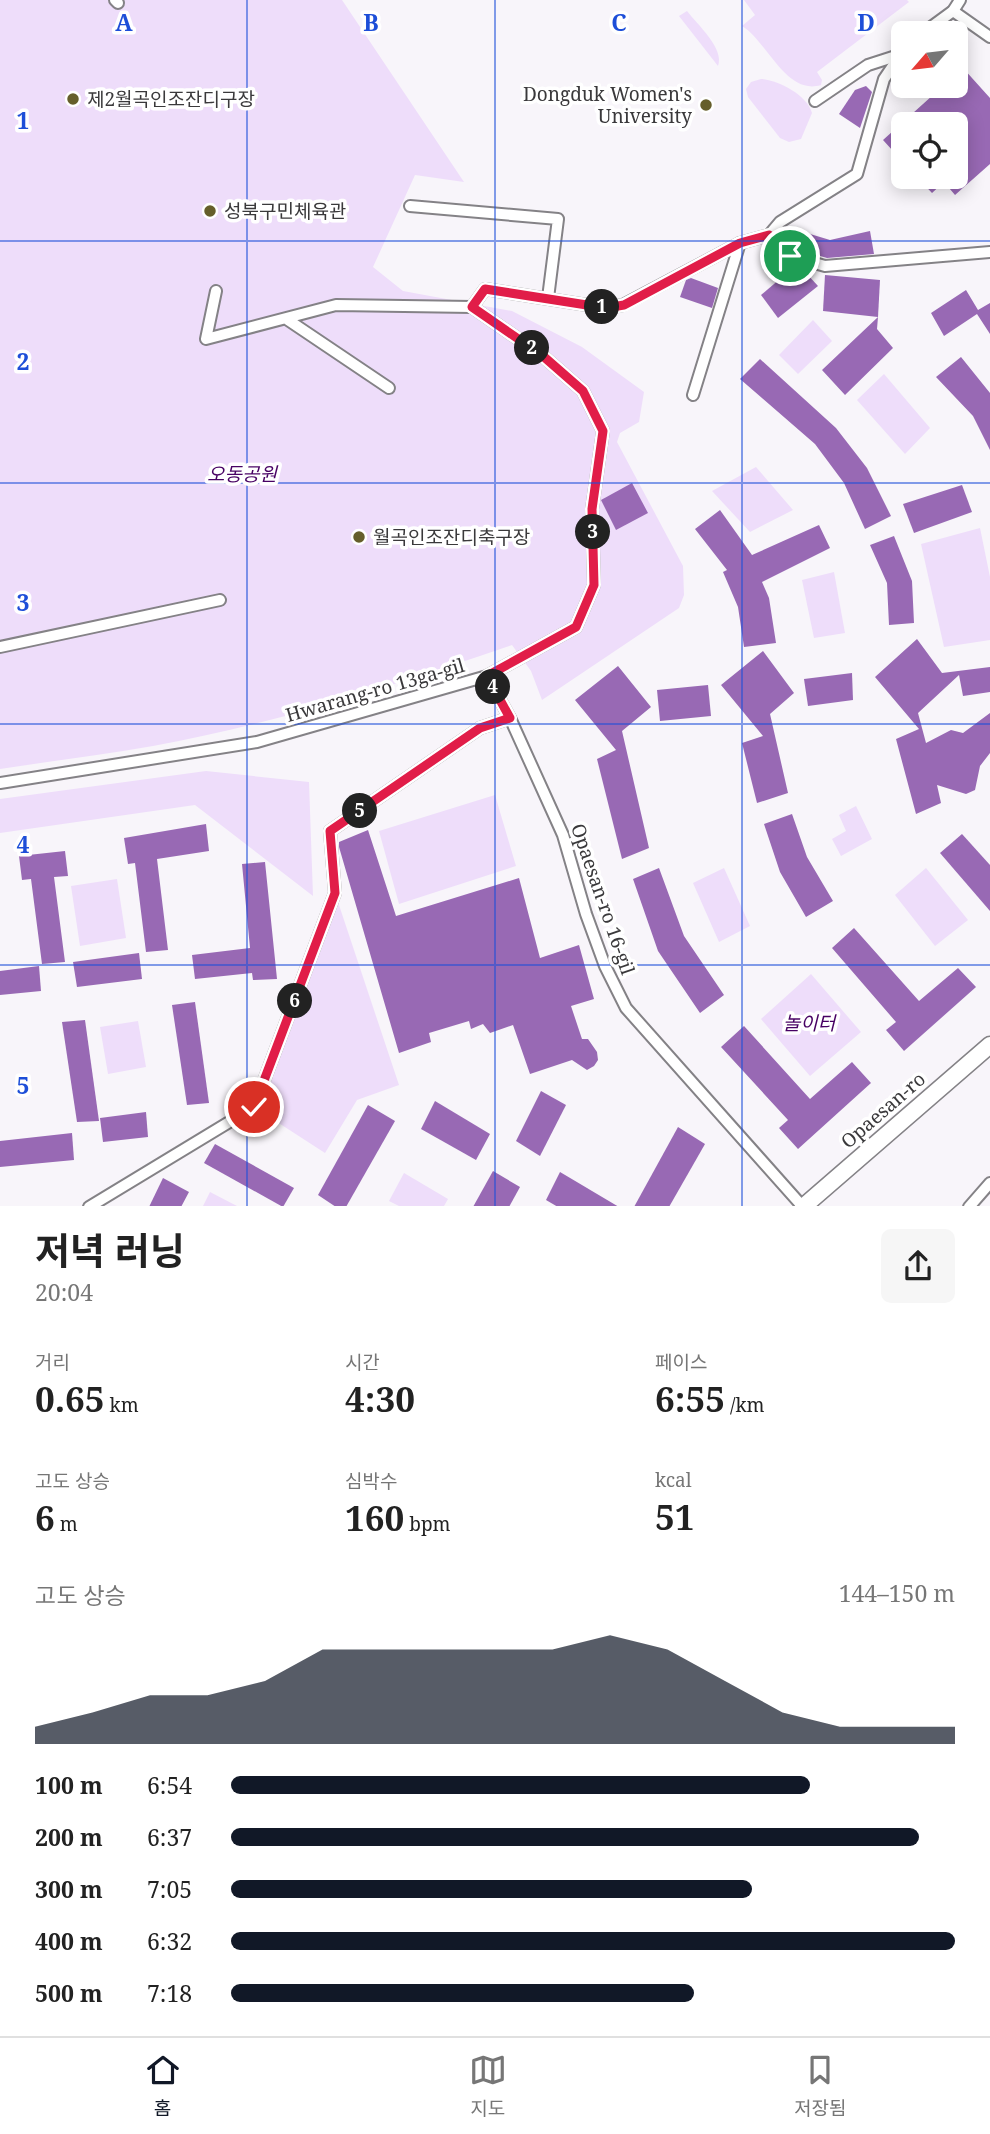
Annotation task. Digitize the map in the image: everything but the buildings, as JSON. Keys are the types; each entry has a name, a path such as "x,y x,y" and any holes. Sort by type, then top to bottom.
{"main road":[{"name":"Opaesan-ro","path":"803,1206 990,1045"}],"street":[{"path":"939,21 953,11 960,0"},
{"path":"953,11 990,37"},
{"path":"815,101 868,65 891,57"},
{"path":"868,65 884,79"},
{"path":"216,291 206,339 288,320 336,305 472,307 485,289 606,308 624,305 740,243 769,235 780,222 857,174 884,79 891,68"},
{"path":"410,206 558,219 548,298"},
{"path":"769,235 790,256 825,266 990,252"},
{"path":"693,395 740,243"},
{"name":"Hwarang-ro 13ga-gil","path":"0,783 257,742 487,676 576,627 594,585 592,509 603,431 583,391 543,356 472,307"},
{"path":"288,320 389,388"},
{"path":"0,647 220,600"},
{"name":"Opaesan-ro 16-gil","path":"487,676 510,718 563,835 595,940 626,1008 803,1206"},
{"path":"89,1206 254,1107 335,893 330,831 480,728 510,718"},
{"path":"969,1206 990,1183"}],"green space":[{"name":"오동공원","path":"0,0 342,0 464,182 415,175 373,267 403,291 512,311 582,347 644,392 639,422 620,433 617,442 683,566 684,595 679,608 542,700 531,671 512,645 379,689 244,727 153,746 0,769"},
{"path":"744,0 909,2 817,72 822,80 821,85 809,86 797,83 787,75 742,26 755,15"},
{"path":"687,11 718,52 718,66 679,16"},
{"path":"761,79 791,90 809,106 812,113 801,139 789,142 780,138 748,97 746,89 751,82"},
{"path":"813,320 832,341 798,374 779,355"},
{"path":"884,374 930,428 905,454 857,400"},
{"path":"756,467 793,510 750,532 712,491"},
{"path":"980,528 990,577 990,640 944,647 921,544"},
{"path":"834,572 845,633 814,638 802,580"},
{"path":"206,771 309,782 313,896 195,805 0,833 0,799"},
{"path":"495,795 516,866 399,904 379,831"},
{"path":"856,806 872,839 841,856 832,839 846,831 839,815"},
{"path":"724,868 750,926 719,942 693,883"},
{"path":"926,868 968,920 935,946 895,895"},
{"path":"117,879 126,938 80,946 71,886"},
{"path":"335,893 399,1085 357,1100 325,1153 254,1107"},
{"name":"놀이터","path":"811,974 861,1032 810,1076 761,1019"},
{"path":"138,1021 146,1067 108,1074 100,1027"},
{"path":"404,1173 448,1199 444,1206 399,1206 389,1201"},
{"path":"210,1192 237,1206 203,1206"}],"place":[{"name":"제2월곡인조잔디구장","path":"73,99"},
{"name":"Dongduk Women's University","path":"706,105"},
{"name":"성북구민체육관","path":"210,211"},
{"name":"월곡인조잔디축구장","path":"359,537"}],"route":[{"path":"254,1107 335,893 330,831 480,728 510,718 487,676 576,627 594,585 592,509 603,431 583,391 543,356 472,307 485,289 606,308 624,305 740,243 769,235 790,256"}]}
